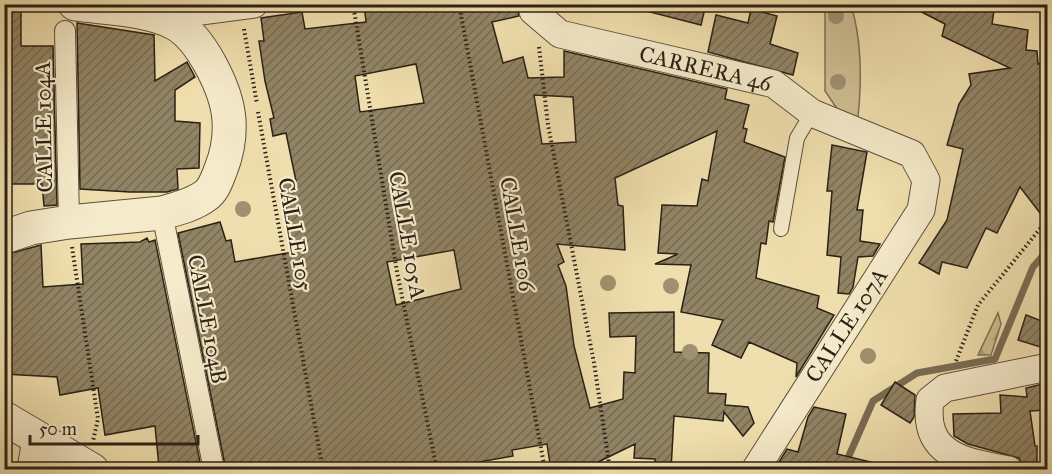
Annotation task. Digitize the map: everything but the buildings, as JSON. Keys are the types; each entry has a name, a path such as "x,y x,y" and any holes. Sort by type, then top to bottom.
{"street":[{"path":"70,18 136,11 247,5"},
{"name":"CARRERA 46","path":"533,8 560,34 774,84 812,113 912,154 926,180"},
{"path":"4,237 31,228 69,222 162,213 206,196 216,184 226,155 229,120 220,86 201,49 175,23 136,11"},
{"name":"CALLE 104A","path":"69,222 70,18"},
{"name":"CALLE 107A","path":"755,468 921,210 926,180"},
{"name":"CALLE 104B","path":"162,213 214,470"},
{"path":"1009,470 978,464 946,452 933,436 927,420 930,400 945,388 1047,367"},
{"path":"4,418 88,467"},
{"path":"31,470 36,438"}],"lane":[{"path":"781,229 797,138 812,113"}],"path":[{"name":"CALLE 105A","path":"353,4 397,272 436,470"},
{"name":"CALLE 106","path":"459,4 545,470"},
{"name":"CALLE 105","path":"247,5 276,220 323,470"},
{"path":"533,8 548,125 594,363 610,470"},
{"path":"955,362 978,305 1047,219"},
{"path":"69,222 98,419 88,467"}],"green space":[{"path":"839,5 851,5 855,19 860,74 858,117 842,116 825,91 825,10"},
{"path":"998,313 1001,324 991,355 978,355"}],"waterway":[{"path":"848,465 848,458 873,401 917,373 995,359 1033,267 1048,250"}]}
